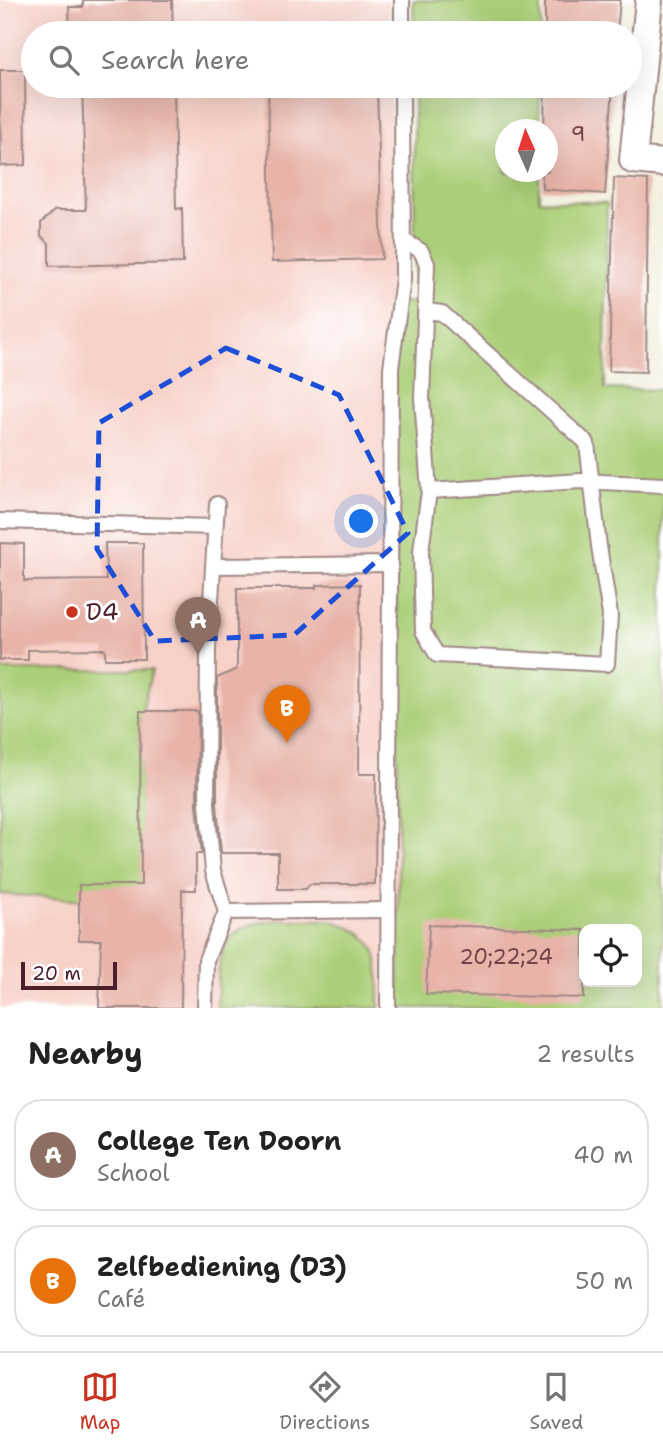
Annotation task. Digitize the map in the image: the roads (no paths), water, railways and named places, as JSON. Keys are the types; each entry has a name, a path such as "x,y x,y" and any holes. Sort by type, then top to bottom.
{"street":[{"path":"642,70 649,0"},
{"path":"639,98 633,160 663,163"}],"lane":[{"path":"402,0 402,21"},
{"path":"388,1008 391,368 403,279 402,98"},
{"path":"403,240 421,251 427,264 422,398 429,491 421,551 423,631 437,655 607,664 610,615 587,443 442,313 426,311"},
{"path":"429,491 591,482 663,485"},
{"path":"205,1008 206,960 226,912 213,871 207,804 208,648 217,504"},
{"path":"0,521 215,527"},
{"path":"213,566 390,564"},
{"path":"226,912 388,910"}],"place":[{"name":"D4","path":"72,612"},
{"name":"College Ten Doorn","path":"198,655"},
{"name":"Zelfbediening (D3)","path":"287,743"}]}
